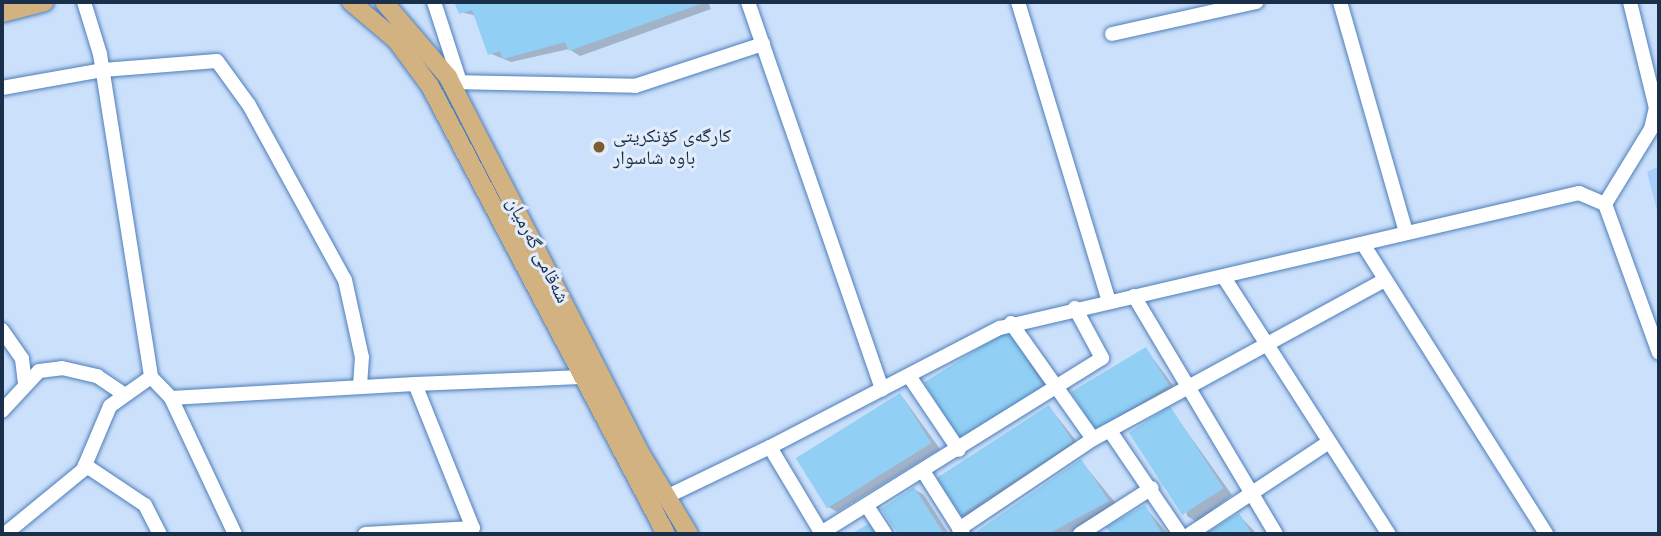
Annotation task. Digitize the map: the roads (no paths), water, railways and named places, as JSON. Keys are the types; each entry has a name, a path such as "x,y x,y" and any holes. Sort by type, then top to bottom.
{"main road":[{"path":"2,13 45,2"},
{"name":"شەقامی گەرمیان","path":"351,2 396,40 430,86 580,377 666,534"},
{"name":"شەقامی گەرمیان","path":"384,2 456,82 666,497 689,534"}],"street":[{"path":"84,2 103,70 151,377 172,398 235,534"},
{"path":"434,2 456,82 635,86 763,44"},
{"path":"748,2 882,390"},
{"path":"1018,2 1109,301"},
{"path":"1112,34 1256,2"},
{"path":"1340,2 1406,232"},
{"path":"1605,204 1651,129 1657,108 1630,2"},
{"path":"2,88 103,70 217,61 249,105 345,280 362,357 360,387"},
{"path":"666,497 770,447 1011,323 1225,279 1406,232 1585,192 1605,204 1659,353"},
{"path":"1363,244 1546,534"},
{"path":"1225,279 1264,344 1389,534"},
{"path":"923,471 961,532 1093,439 1385,280"},
{"path":"1134,296 1185,387 1276,534"},
{"path":"770,447 821,534 1057,389 1102,358 1075,308"},
{"path":"1011,323 1093,439"},
{"path":"2,330 22,359 25,383"},
{"path":"2,411 14,404 25,383 39,371 62,368 97,376 121,392"},
{"path":"909,376 958,450"},
{"path":"5,534 85,465 93,436 121,392 151,377"},
{"path":"172,398 580,377"},
{"path":"365,534 473,528 415,384"},
{"path":"1110,431 1152,488 1180,534"},
{"path":"1189,534 1329,442"},
{"path":"85,465 145,505 160,534"},
{"path":"1080,534 1097,530 1152,488"},
{"path":"867,506 886,534"}],"place":[{"name":"کارگەی کۆنکریتی باوە شاسوار","path":"599,147"}]}
